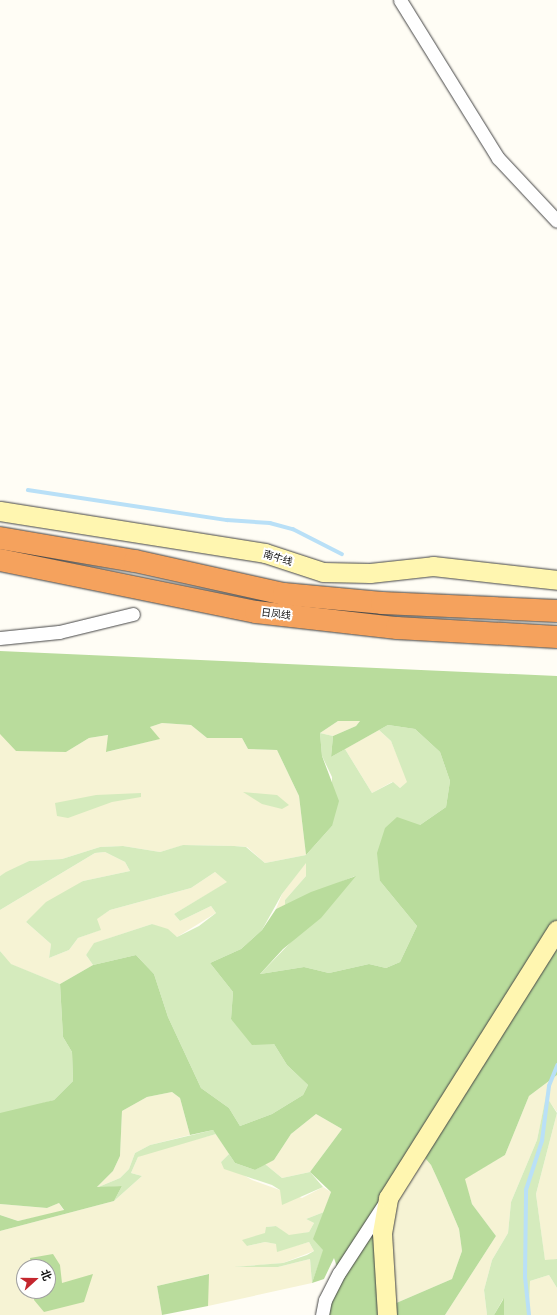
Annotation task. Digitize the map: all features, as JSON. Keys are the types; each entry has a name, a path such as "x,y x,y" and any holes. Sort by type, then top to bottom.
{"highway":[{"name":"日凤线","path":"0,538 135,561 284,594 382,603 557,611"},
{"name":"日凤线","path":"0,560 256,612 397,628 557,637"}],"street":[{"path":"400,0 498,158 557,221"},
{"name":"南牛线","path":"0,511 265,553 323,572 370,573 433,566 557,580"},
{"path":"0,638 59,632 133,614"},
{"path":"322,1315 325,1300 363,1231 388,1198 557,930"},
{"path":"387,1315 382,1233 388,1198"}],"shaded area":[{"path":"361,720 356,726 333,736 320,733 338,721"},
{"path":"162,723 191,725 207,738 242,738 248,749 277,750 299,796 306,855 265,863 247,847 184,845 160,852 123,846 100,847 62,859 29,861 0,876 0,734 66,752 89,738 109,735 107,752 159,739 150,727"},
{"path":"379,730 391,741 408,782 400,788 392,782 372,793 345,749"},
{"path":"105,852 125,862 130,871 83,881 26,922 51,944 49,958 69,950 78,938 100,930 96,919 110,910 191,888 215,872 228,882 174,914 180,921 211,906 216,913 177,937 152,924 95,943 86,955 93,965 60,984 10,964 0,951 0,910 95,853"},
{"path":"306,862 306,876 285,900 285,905 276,909 282,894"},
{"path":"557,1075 557,1112 546,1097 537,1140 511,1202 508,1233 492,1260 484,1290 487,1315 445,1315 496,1236 472,1204 464,1179 505,1155 529,1096"},
{"path":"172,1092 180,1098 190,1135 150,1145 135,1153 129,1169 120,1178 96,1188 113,1171 120,1156 122,1111 147,1097"},
{"path":"557,1113 557,1259 545,1261 536,1194"},
{"path":"316,1114 342,1129 310,1172 282,1178 265,1164 274,1160 291,1134"},
{"path":"216,1134 229,1154 221,1162 252,1180 302,1198 323,1187 331,1192 324,1212 306,1219 314,1223 309,1232 289,1236 276,1226 266,1227 266,1233 247,1246 265,1242 277,1244 277,1251 309,1242 314,1251 283,1263 236,1267 278,1267 310,1259 312,1283 208,1306 208,1274 157,1286 162,1315 0,1315 0,1231 114,1201 142,1176 131,1173 138,1157 145,1153"},
{"path":"419,1151 431,1165 442,1189 459,1229 462,1251 452,1279 387,1307 382,1233"},
{"path":"59,1203 64,1211 18,1221 0,1215 0,1204 47,1208"},
{"path":"549,1275 557,1288 557,1315 529,1315 530,1281"}],"green space":[{"path":"0,651 557,676 557,1075 529,1096 505,1155 465,1179 472,1204 496,1236 445,1315 322,1315 339,1273 334,1258 324,1279 312,1283 323,1250 313,1239 331,1192 310,1172 342,1129 316,1114 291,1134 274,1160 255,1170 235,1163 213,1130 190,1135 180,1098 172,1092 147,1097 122,1111 120,1156 113,1171 97,1187 122,1186 114,1201 0,1231 0,1215 18,1221 64,1210 59,1203 47,1208 0,1204 0,1113 54,1100 73,1081 72,1052 63,1037 60,984 93,965 136,955 154,974 168,1017 201,1088 229,1108 240,1126 272,1114 303,1095 308,1085 287,1065 274,1044 252,1045 231,1019 233,992 210,963 241,949 262,930 276,909 311,892 356,876 321,918 283,949 260,974 304,967 329,973 369,964 386,968 400,962 417,926 380,881 377,853 385,828 397,817 420,825 446,807 450,781 440,752 415,729 388,725 331,757 333,736 356,726 360,721 338,721 320,733 322,756 339,801 332,826 306,855 299,796 277,750 248,749 242,738 207,738 191,725 162,723 150,727 160,739 106,752 108,735 89,738 66,752 16,751 0,734","holes":["419,1151 431,1165 459,1229 462,1251 452,1279 387,1307 388,1198"]},
{"path":"388,725 415,729 440,752 450,781 446,807 420,825 380,881 417,926 400,962 386,968 369,964 329,973 304,967 260,974 355,876 285,905 285,900 306,876 306,863 282,894 262,930 241,949 210,963 233,992 231,1019 274,1044 287,1065 308,1085 303,1095 272,1114 240,1126 229,1108 201,1088 168,1017 154,974 136,955 93,965 86,955 94,943 152,924 168,929 177,937 199,926 216,913 211,906 180,921 174,914 227,882 215,872 191,888 110,910 97,919 101,930 78,938 69,950 49,958 51,944 26,922 46,902 83,881 130,871 125,862 105,852 95,853 0,910 0,876 6,872 29,861 62,859 100,847 123,846 160,852 183,845 246,847 265,863 306,855 332,826 332,777 322,756 320,733 333,736 331,757 345,749 372,793 393,782 400,788 407,782 391,741 379,730"},
{"path":"243,792 277,795 289,805 282,809 262,804"},
{"path":"141,793 141,797 112,802 68,818 57,816 55,803 96,795"},
{"path":"0,951 11,964 60,984 63,1037 72,1052 73,1081 54,1100 6,1114 0,1113"},
{"path":"546,1096 557,1113 536,1194 545,1260 557,1259 557,1288 549,1275 530,1281 529,1315 504,1315 503,1299 494,1315 487,1315 484,1290 492,1260 508,1233 511,1202 537,1140"},
{"path":"213,1130 216,1134 138,1157 131,1173 142,1176 114,1201 122,1186 96,1188 120,1178 129,1169 135,1153 150,1145"},
{"path":"229,1154 235,1163 255,1170 265,1164 282,1178 310,1172 323,1187 282,1205 280,1190 272,1185 224,1169 221,1162"},
{"path":"324,1212 314,1239 324,1249 312,1283 310,1259 278,1267 234,1267 283,1263 307,1255 314,1251 309,1242 277,1252 276,1244 265,1242 247,1246 242,1240 265,1233 266,1227 276,1226 289,1235 309,1232 314,1223 306,1219"},
{"path":"53,1254 60,1265 62,1283 93,1274 84,1302 44,1312 34,1299 56,1299 56,1259 30,1258"},
{"path":"209,1274 208,1306 162,1315 157,1286"},
{"path":"504,1298 504,1315 494,1315"}],"waterway":[{"path":"28,490 227,520 270,523 293,529 342,554"},
{"path":"529,1315 525,1278 526,1190 542,1141 549,1086 557,1066"}]}
